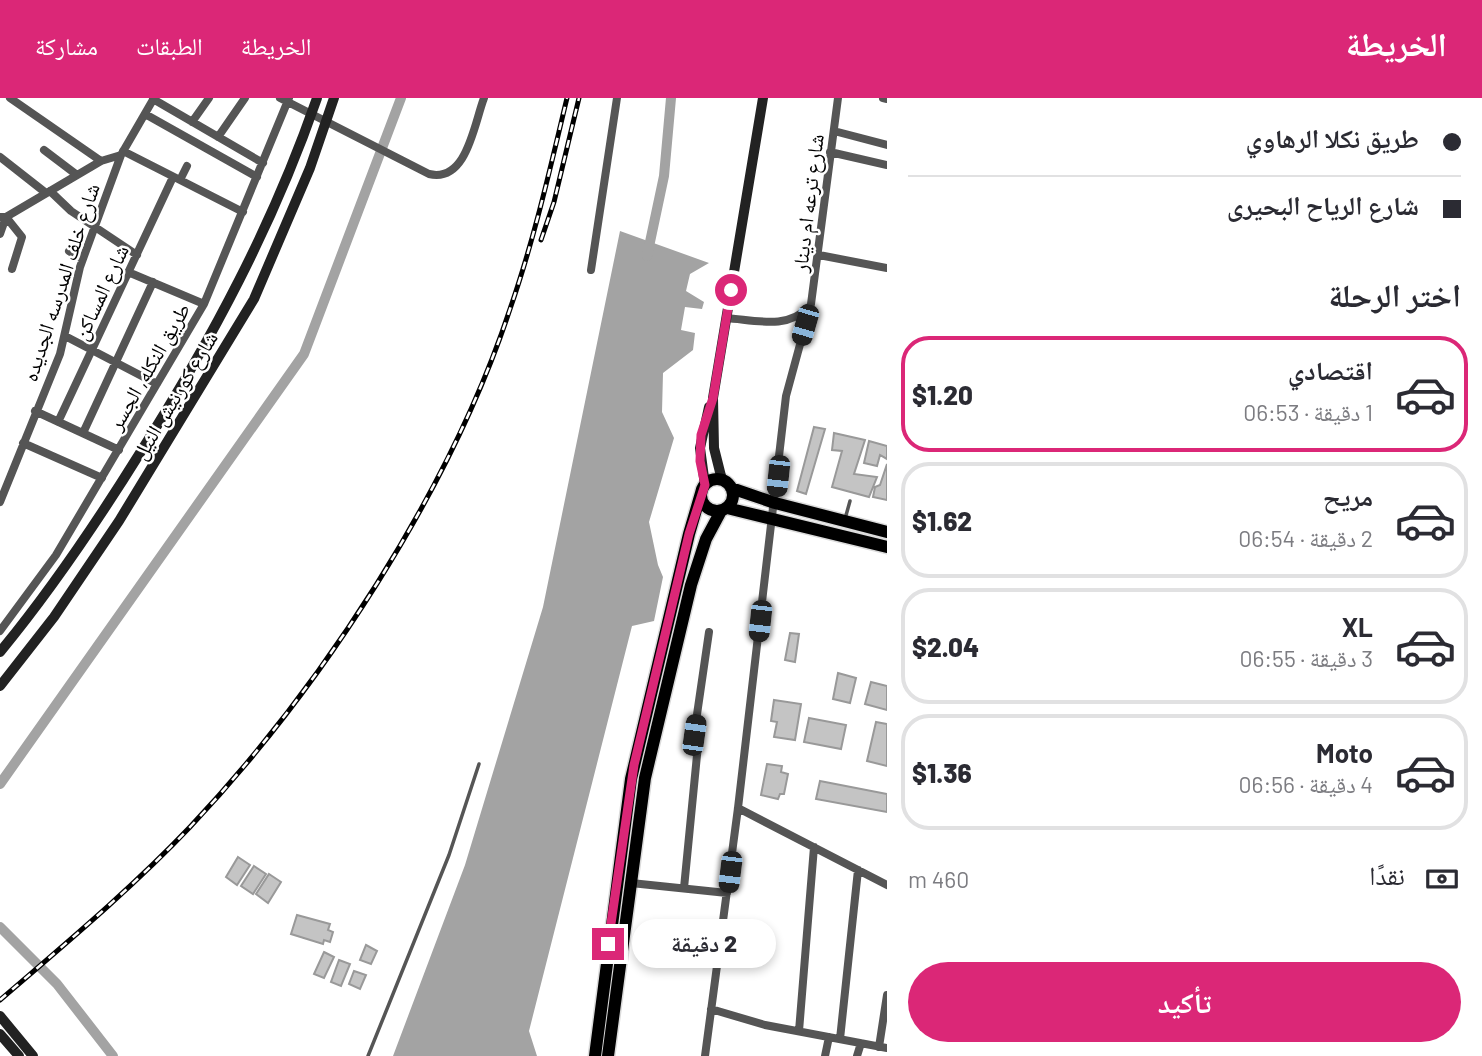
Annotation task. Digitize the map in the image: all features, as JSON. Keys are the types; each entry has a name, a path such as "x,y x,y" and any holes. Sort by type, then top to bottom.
{"main road":[{"name":"شارع كورنيش النيل","path":"0,652 39,605 76,553 162,418 222,316 251,261 294,163 317,98"},
{"name":"شارع كورنيش النيل","path":"0,686 59,610 119,521 254,299 280,241 334,98"},
{"path":"608,1056 651,754 691,585 706,539 733,498 714,448 713,398 763,98"},
{"path":"713,398 704,422 700,448 704,505 715,511 724,509 772,519 887,547"},
{"path":"595,1056 631,779 689,534 703,489 713,480 775,503 887,532"},
{"path":"689,534 706,539"},
{"path":"0,1016 16,1042 19,1056"},
{"path":"0,1034 16,1042 33,1056"}],"street":[{"path":"10,98 101,162"},
{"path":"192,122 209,98"},
{"path":"218,137 245,98"},
{"path":"285,99 326,123 429,174 440,176 452,171 462,159 484,98"},
{"path":"591,270 617,98"},
{"name":"شارع ترعه ام دينار","path":"705,1056 738,808 786,396 811,304 838,98"},
{"path":"153,99 263,163"},
{"name":"شارع خلف المدرسه الجديده","path":"1,498 65,336 82,258 122,153 153,99"},
{"name":"طريق النكله, الجسر","path":"0,631 57,555 204,304 263,163 285,99"},
{"path":"145,114 257,177"},
{"path":"834,131 887,145"},
{"path":"44,150 77,175"},
{"path":"830,152 887,164"},
{"path":"3,217 122,153 243,212"},
{"path":"0,157 94,228 136,255"},
{"name":"شارع المساكن","path":"58,422 136,255 176,179 187,166"},
{"path":"0,234 3,217"},
{"path":"3,217 22,237 12,268"},
{"path":"69,251 82,258"},
{"path":"819,254 887,268"},
{"path":"128,272 204,304"},
{"path":"83,433 153,282"},
{"path":"726,318 782,322 802,314 811,304"},
{"path":"65,336 157,384"},
{"path":"35,411 118,450"},
{"path":"23,443 102,478"},
{"path":"684,888 698,744 694,735 709,632"},
{"path":"738,808 887,885"},
{"path":"799,1031 814,847"},
{"path":"840,1039 858,870"},
{"path":"631,883 727,893"},
{"path":"712,1009 765,1025 883,1047 887,995"},
{"path":"825,1056 829,1037"},
{"path":"857,1056 861,1043"}],"lane":[{"path":"845,521 850,501"},
{"path":"368,1056 449,855 479,764"}],"shaded area":[{"path":"620,231 709,263 690,274 686,291 704,302 702,309 685,307 681,330 695,333 693,350 663,373 662,412 674,438 649,522 663,577 654,621 632,626 529,1031 537,1056 393,1056 465,865 543,607"}],"building":[{"path":"814,427 825,429 806,494 797,491"},
{"path":"834,433 865,440 854,474 877,477 869,497 832,487 842,451 832,450"},
{"path":"869,441 887,446 887,459 880,455 877,466 864,463"},
{"path":"887,464 887,500 873,497"},
{"path":"790,633 799,634 795,662 785,660"},
{"path":"838,673 856,678 850,703 833,699"},
{"path":"871,682 887,686 887,710 865,704"},
{"path":"774,700 801,704 795,740 774,737 777,722 771,721"},
{"path":"809,718 846,725 841,749 804,742"},
{"path":"876,722 887,724 887,766 867,761"},
{"path":"767,764 782,766 781,772 788,774 784,794 780,794 778,799 761,795"},
{"path":"820,781 887,794 887,812 816,799"},
{"path":"238,857 250,865 237,885 226,877"},
{"path":"254,866 266,874 253,894 241,886"},
{"path":"269,874 281,882 268,903 256,894"},
{"path":"297,915 330,924 328,930 333,932 330,942 324,940 323,944 291,934"},
{"path":"366,945 377,951 371,964 360,960"},
{"path":"324,952 334,957 324,978 314,974"},
{"path":"339,960 350,964 341,986 331,982"},
{"path":"354,971 366,975 360,989 349,984"}],"waterway":[{"path":"0,784 304,354 401,98"},
{"path":"647,256 664,176 671,98"},
{"path":"0,927 57,984 113,1056"}],"railway":[{"path":"0,1000 121,894 190,827 287,713 377,584 453,447 484,378 527,257 567,98"},
{"path":"541,240 554,202 579,98"}],"route":[{"path":"608,944 634,765 689,534 705,485 701,474 701,435 713,398 731,290"}]}
